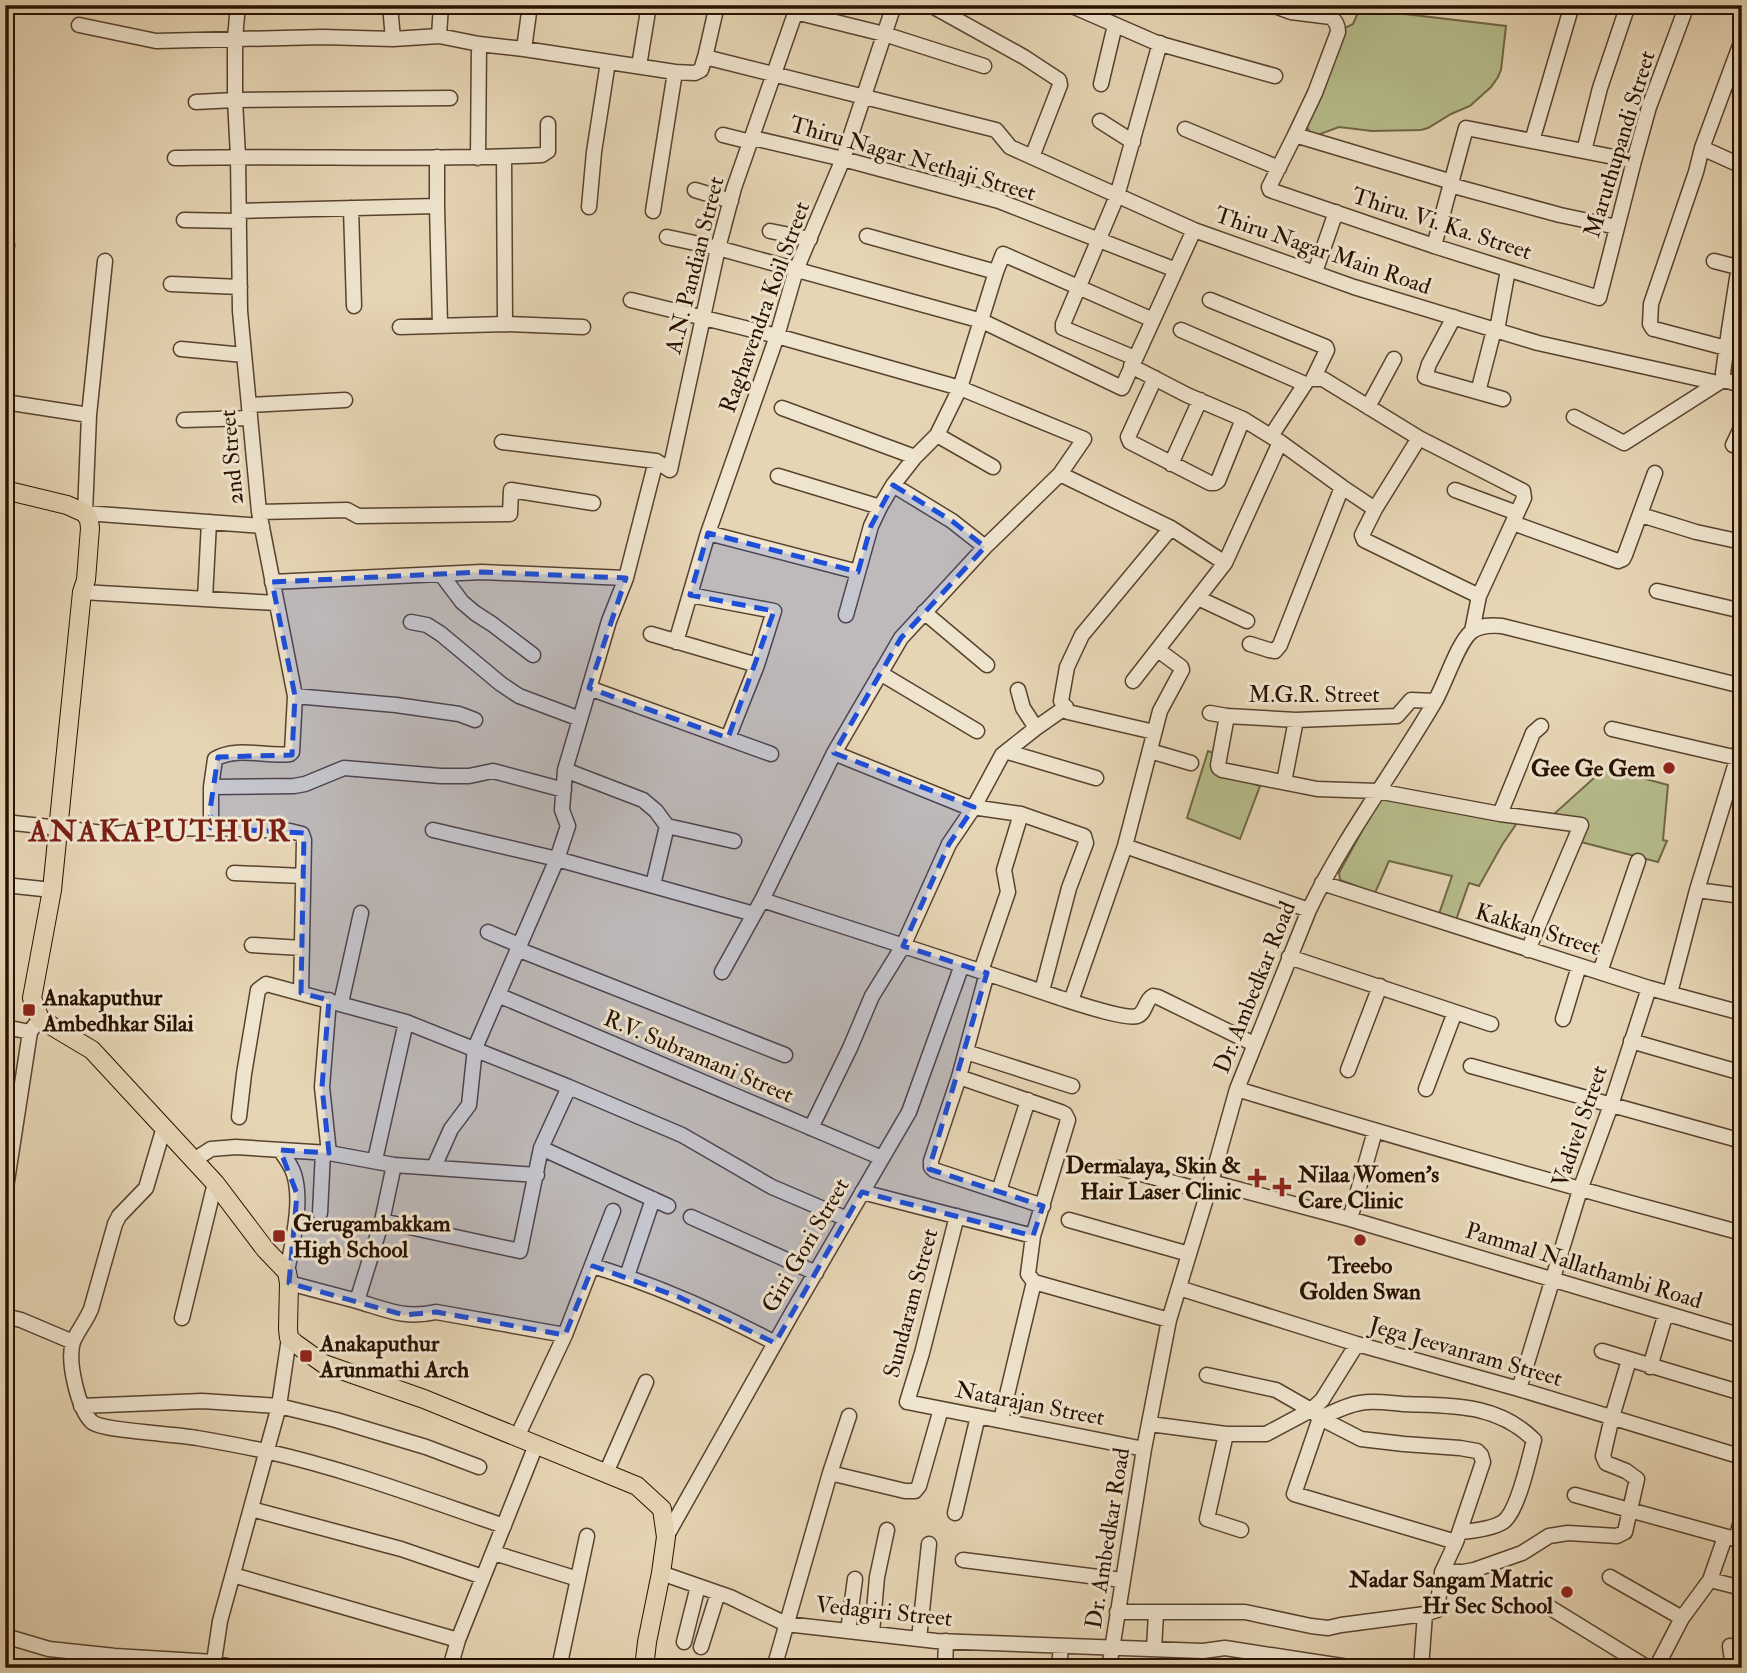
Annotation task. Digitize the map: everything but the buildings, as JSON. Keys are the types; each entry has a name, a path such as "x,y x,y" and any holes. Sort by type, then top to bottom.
{"main road":[{"path":"5,487 9,491 67,505 85,513 90,528 52,890 32,998 35,1025 92,1050 215,1183 288,1277 289,1338 324,1364 425,1399 637,1486 662,1509 666,1537 644,1668"}],"street":[{"path":"5,15 8,5"},
{"name":"2nd Street","path":"211,828 211,787 215,759 234,753 289,755 292,752 295,696 261,519 240,311 235,100 238,5"},
{"path":"390,5 393,39"},
{"path":"439,36 441,5"},
{"path":"524,49 530,5"},
{"path":"639,66 649,5"},
{"path":"79,25 156,41 323,37 393,39 439,36 479,44 695,73 699,72 704,62 717,5"},
{"name":"Raghavendra Koil Street","path":"676,642 708,533 777,336 796,270 844,159 894,5"},
{"path":"1070,5 1160,43 1275,76"},
{"path":"1185,129 1279,168 1315,93 1338,32 1336,21 1331,17 1272,5"},
{"path":"1532,141 1572,5"},
{"path":"1584,151 1600,88 1628,5"},
{"name":"Maruthupandi Street","path":"1599,298 1649,107 1687,5"},
{"path":"934,7 1024,57 1059,80 1060,85 1032,157"},
{"path":"797,9 984,65"},
{"name":"A.N. Pandian Street","path":"656,461 670,470 718,248 731,201 797,9"},
{"path":"1101,84 1115,25"},
{"path":"1726,348 1653,328 1650,324 1651,304 1702,148 1742,40"},
{"path":"1160,43 1117,196 1063,328 1133,362 1155,378 1243,419 1376,509"},
{"path":"478,158 479,44"},
{"name":"Thiru Nagar Main Road","path":"704,62 705,57 996,130 1010,147 1194,230 1354,287 1538,343 1742,385"},
{"path":"589,207 594,152 608,62"},
{"path":"653,211 675,72"},
{"path":"196,103 235,100 450,98"},
{"path":"1100,121 1133,142"},
{"path":"175,158 478,158 546,154 548,124"},
{"path":"1434,246 1466,128 1634,161"},
{"name":"Thiru Nagar Nethaji Street","path":"723,135 844,159 999,201 1176,271"},
{"path":"1294,135 1560,215 1616,227"},
{"path":"1702,148 1742,166"},
{"path":"437,157 440,325"},
{"path":"504,157 505,324"},
{"name":"Thiru. Vi. Ka. Street","path":"1279,168 1270,190 1508,271 1599,298"},
{"path":"695,190 731,201"},
{"path":"184,220 351,208 437,206"},
{"path":"351,208 354,306"},
{"path":"1315,272 1336,212"},
{"path":"667,237 718,248 982,321 1122,388 1194,230"},
{"path":"770,231 810,239"},
{"path":"867,236 996,272"},
{"path":"5,245 5,258"},
{"path":"846,615 871,526 880,507 915,457 937,435 961,388 1003,254 1153,320"},
{"path":"105,261 89,415 85,513 209,522 347,510 358,516 510,514 512,490 593,503"},
{"path":"1574,417 1624,443 1721,381 1726,348 1736,331 1738,272 1741,267 1714,261"},
{"path":"1478,392 1496,330 1508,271"},
{"path":"171,284 240,287"},
{"path":"631,300 777,336 961,388 1084,439 1060,474 985,547 901,638 834,753 762,900 722,972"},
{"path":"1210,300 1326,347 1326,355 1313,379 1323,379 1419,438 1523,491 1524,498 1515,518"},
{"path":"1454,317 1425,377 1503,399"},
{"path":"400,327 505,324 583,327"},
{"path":"1133,681 1225,563 1275,439 1305,383 1181,330"},
{"path":"181,349 244,355"},
{"path":"1368,407 1394,359"},
{"path":"1155,378 1128,437 1130,442 1210,483 1218,481 1243,419"},
{"path":"184,420 345,400"},
{"path":"1171,464 1200,400"},
{"path":"5,402 89,415"},
{"path":"782,408 915,457"},
{"path":"1733,445 1742,426"},
{"path":"937,435 993,467"},
{"path":"1419,438 1376,509 1363,535 1364,540 1479,596"},
{"path":"435,1167 451,1129 469,1105 475,1048 568,826 562,810 565,770 609,621 626,578 656,461 502,442"},
{"path":"1455,490 1618,561 1625,555 1655,473"},
{"path":"1060,474 1171,528 1225,563"},
{"path":"778,476 880,507"},
{"path":"893,485 952,521 985,547"},
{"path":"1250,645 1275,651 1279,645 1342,487"},
{"path":"1641,514 1696,532 1742,542"},
{"name":"Dr. Ambedkar Road","path":"1109,1668 1144,1449 1169,1320 1237,1088 1289,957 1322,883 1435,701 1463,643 1472,631 1479,596 1515,518"},
{"path":"205,599 209,522"},
{"path":"1154,732 1068,712 1062,701 1067,667 1082,635 1171,528"},
{"path":"708,533 859,572"},
{"path":"272,582 482,572 626,578"},
{"path":"441,574 462,602 533,654"},
{"path":"1657,591 1742,611"},
{"path":"82,592 276,603"},
{"path":"690,595 774,611 729,738"},
{"path":"1198,598 1247,621"},
{"path":"924,612 987,665"},
{"path":"411,622 427,625 441,634 519,696 580,719"},
{"path":"1472,631 1484,626 1502,626 1742,686"},
{"path":"651,634 757,665"},
{"path":"1071,1001 1125,846 1160,711 1182,670 1158,650"},
{"path":"880,673 977,731"},
{"path":"589,688 771,754"},
{"path":"1018,690 1023,708 1036,728"},
{"path":"295,696 396,705 459,714 475,720"},
{"name":"M.G.R. Street","path":"1210,713 1296,720 1396,716 1410,700 1435,701"},
{"path":"811,1128 872,996 903,946 949,844 974,807 1002,755 1066,708"},
{"name":"M.G.R. Street","path":"1227,716 1219,768 1317,789 1377,791 1500,814 1581,825 1528,950"},
{"path":"1283,782 1296,720"},
{"path":"1500,814 1533,733 1541,726"},
{"path":"1612,729 1740,759"},
{"path":"1670,993 1697,890 1740,759 1742,743"},
{"path":"1150,751 1191,763"},
{"path":"1008,752 1096,778"},
{"path":"834,753 965,806 1021,814 1084,836 1086,839 1069,888 1042,991"},
{"path":"211,787 294,786 344,768 441,776 469,776 493,771 564,790"},
{"path":"565,770 643,800 667,826 734,841"},
{"path":"1021,814 1004,870 1008,892 984,972 959,1077 931,1161 934,1170 1043,1206"},
{"path":"5,822 113,834 159,829 211,828 290,831 302,834 301,993"},
{"path":"653,885 667,826"},
{"path":"433,830 556,859 754,914"},
{"path":"1125,846 1309,910"},
{"path":"1600,972 1638,861"},
{"path":"234,873 303,876"},
{"name":"Kakkan Street","path":"1322,883 1649,988 1742,1013"},
{"path":"5,885 52,890"},
{"path":"1697,890 1742,896"},
{"path":"762,900 1125,1017 1138,1016 1148,999 1158,997 1254,1044"},
{"path":"320,1213 326,1153 322,1087 335,1002 361,913"},
{"path":"488,932 518,947 785,1055"},
{"path":"252,945 302,948"},
{"path":"1289,957 1491,1024"},
{"name":"Giri Gori Street","path":"666,1537 909,1112 962,965"},
{"path":"1563,1019 1580,966"},
{"path":"239,1117 258,990 265,984 406,1022 475,1048 682,1135 772,1187 847,1219"},
{"path":"1348,1069 1380,986"},
{"name":"Vadivel Street","path":"1519,1388 1580,1190 1649,988"},
{"name":"R.V. Subramani Street","path":"498,995 882,1158"},
{"path":"1426,1089 1455,1012"},
{"path":"375,1160 406,1022"},
{"path":"5,1027 35,1025 5,1193"},
{"path":"1631,1041 1735,1071"},
{"path":"966,1052 1072,1086"},
{"path":"1471,1066 1742,1141"},
{"path":"959,1077 1061,1112 1068,1120 1033,1236 1028,1274 1034,1282 1169,1320"},
{"path":"382,1221 520,1251 541,1148 569,1087"},
{"path":"1237,1088 1580,1190 1742,1233"},
{"path":"999,1191 1028,1100"},
{"path":"164,1127 146,1188 115,1224 91,1309 73,1342 72,1369 81,1406 90,1420 96,1425 109,1428 183,1435 267,1451 377,1482 504,1525"},
{"path":"1350,1219 1375,1131"},
{"path":"194,1160 211,1149 236,1147 326,1153 394,1165 537,1175"},
{"path":"541,1148 667,1206"},
{"path":"280,1150 294,1174 297,1194 288,1277 404,1315 436,1312 565,1335"},
{"path":"357,1301 382,1221 394,1165"},
{"name":"Pammal Nallathambi Road","path":"1119,1168 1350,1219 1742,1336"},
{"path":"182,1318 215,1183"},
{"path":"862,1192 1033,1236"},
{"path":"627,1276 653,1199"},
{"path":"517,1437 565,1335 613,1211"},
{"name":"Sundaram Street","path":"907,1402 957,1216"},
{"path":"691,1217 816,1273"},
{"path":"1069,1220 1189,1254"},
{"path":"593,1266 627,1276 679,1297 775,1343"},
{"path":"1001,1420 1034,1282"},
{"name":"Jega Jeevanram Street","path":"1178,1288 1357,1344 1519,1388 1742,1457"},
{"path":"1650,1367 1666,1313"},
{"path":"5,1316 73,1342"},
{"path":"213,1665 220,1621 279,1406 289,1338"},
{"path":"1150,1424 1226,1434 1266,1434 1315,1414 1361,1402 1479,1409 1504,1417 1522,1428 1534,1440 1516,1503 1504,1522 1458,1537 1294,1494 1315,1414 1357,1344"},
{"path":"1602,1351 1742,1393"},
{"path":"1442,1572 1463,1572 1499,1562 1522,1553 1549,1536 1568,1533 1617,1536 1625,1532 1637,1479 1606,1463 1603,1456 1629,1360"},
{"path":"1117,1612 1245,1612 1328,1628 1437,1610 1442,1572 1458,1537 1483,1462 1482,1455 1477,1451 1460,1448 1361,1438 1276,1390 1207,1375"},
{"path":"606,1473 646,1382"},
{"path":"81,1406 202,1401 279,1406 426,1447 479,1468"},
{"name":"Natarajan Street","path":"907,1402 1144,1449"},
{"path":"830,1473 915,1491 919,1486 941,1409"},
{"path":"774,1668 849,1416"},
{"path":"956,1513 978,1416"},
{"path":"1226,1434 1207,1519 1241,1530"},
{"path":"450,1668 458,1640 536,1445"},
{"path":"1576,1495 1734,1539"},
{"path":"251,1509 401,1549 483,1577"},
{"path":"1656,1668 1682,1618 1710,1580 1734,1539 1742,1517"},
{"path":"872,1633 877,1577 887,1530"},
{"path":"559,1668 587,1536"},
{"path":"919,1639 929,1544"},
{"path":"494,1553 578,1579"},
{"path":"964,1560 1122,1580"},
{"name":"Vedagiri Street","path":"661,1573 718,1593 786,1624 946,1641 1203,1651 1225,1648 1355,1668"},
{"path":"233,1575 458,1640"},
{"path":"1610,1577 1682,1618"},
{"path":"848,1631 855,1579"},
{"path":"1710,1580 1742,1588"},
{"path":"684,1643 698,1586"},
{"path":"701,1647 718,1593"},
{"path":"1549,1607 1648,1668"},
{"path":"1154,1649 1156,1612"},
{"path":"1422,1668 1425,1614"},
{"path":"5,1636 49,1649 233,1668"},
{"path":"945,1668 946,1641"},
{"path":"1059,1668 1061,1646"},
{"path":"1730,1646 1732,1668"}],"highlighted area":[{"path":"893,485 952,521 985,547 901,638 834,753 974,807 949,844 903,946 987,973 929,1169 1043,1206 1033,1236 862,1192 775,1343 679,1297 593,1266 565,1335 436,1312 404,1315 289,1283 297,1194 280,1150 329,1153 322,1087 329,1000 301,993 304,833 211,828 210,810 218,757 292,755 295,696 272,582 482,572 626,578 589,688 728,738 774,611 690,595 708,533 858,572 871,526"}],"green space":[{"path":"1362,9 1506,26 1498,77 1470,106 1428,128 1372,131 1339,127 1315,136 1310,134 1306,124 1341,35 1345,28 1353,24"},
{"path":"1208,751 1216,754 1214,769 1260,786 1240,839 1187,818"},
{"path":"1605,768 1668,785 1663,840 1667,841 1658,862 1581,842 1587,824 1554,814"},
{"path":"1385,799 1519,820 1479,886 1469,883 1456,920 1439,914 1452,876 1389,861 1375,893 1340,880 1339,873 1374,809"}],"place":[{"name":"Gee Ge Gem","path":"1669,768"},
{"name":"Anakaputhur Ambedhkar Silai","path":"29,1010"},
{"name":"Dermalaya, Skin & Hair Laser Clinic","path":"1257,1178"},
{"name":"Nilaa Women's Care Clinic","path":"1282,1187"},
{"name":"Gerugambakkam High School","path":"279,1236"},
{"name":"Treebo Golden Swan","path":"1360,1240"},
{"name":"Anakaputhur Arunmathi Arch","path":"306,1356"},
{"name":"Nadar Sangam Matric Hr Sec School","path":"1567,1592"}],"district":[{"name":"ANAKAPUTHUR","path":"160,831"}]}
